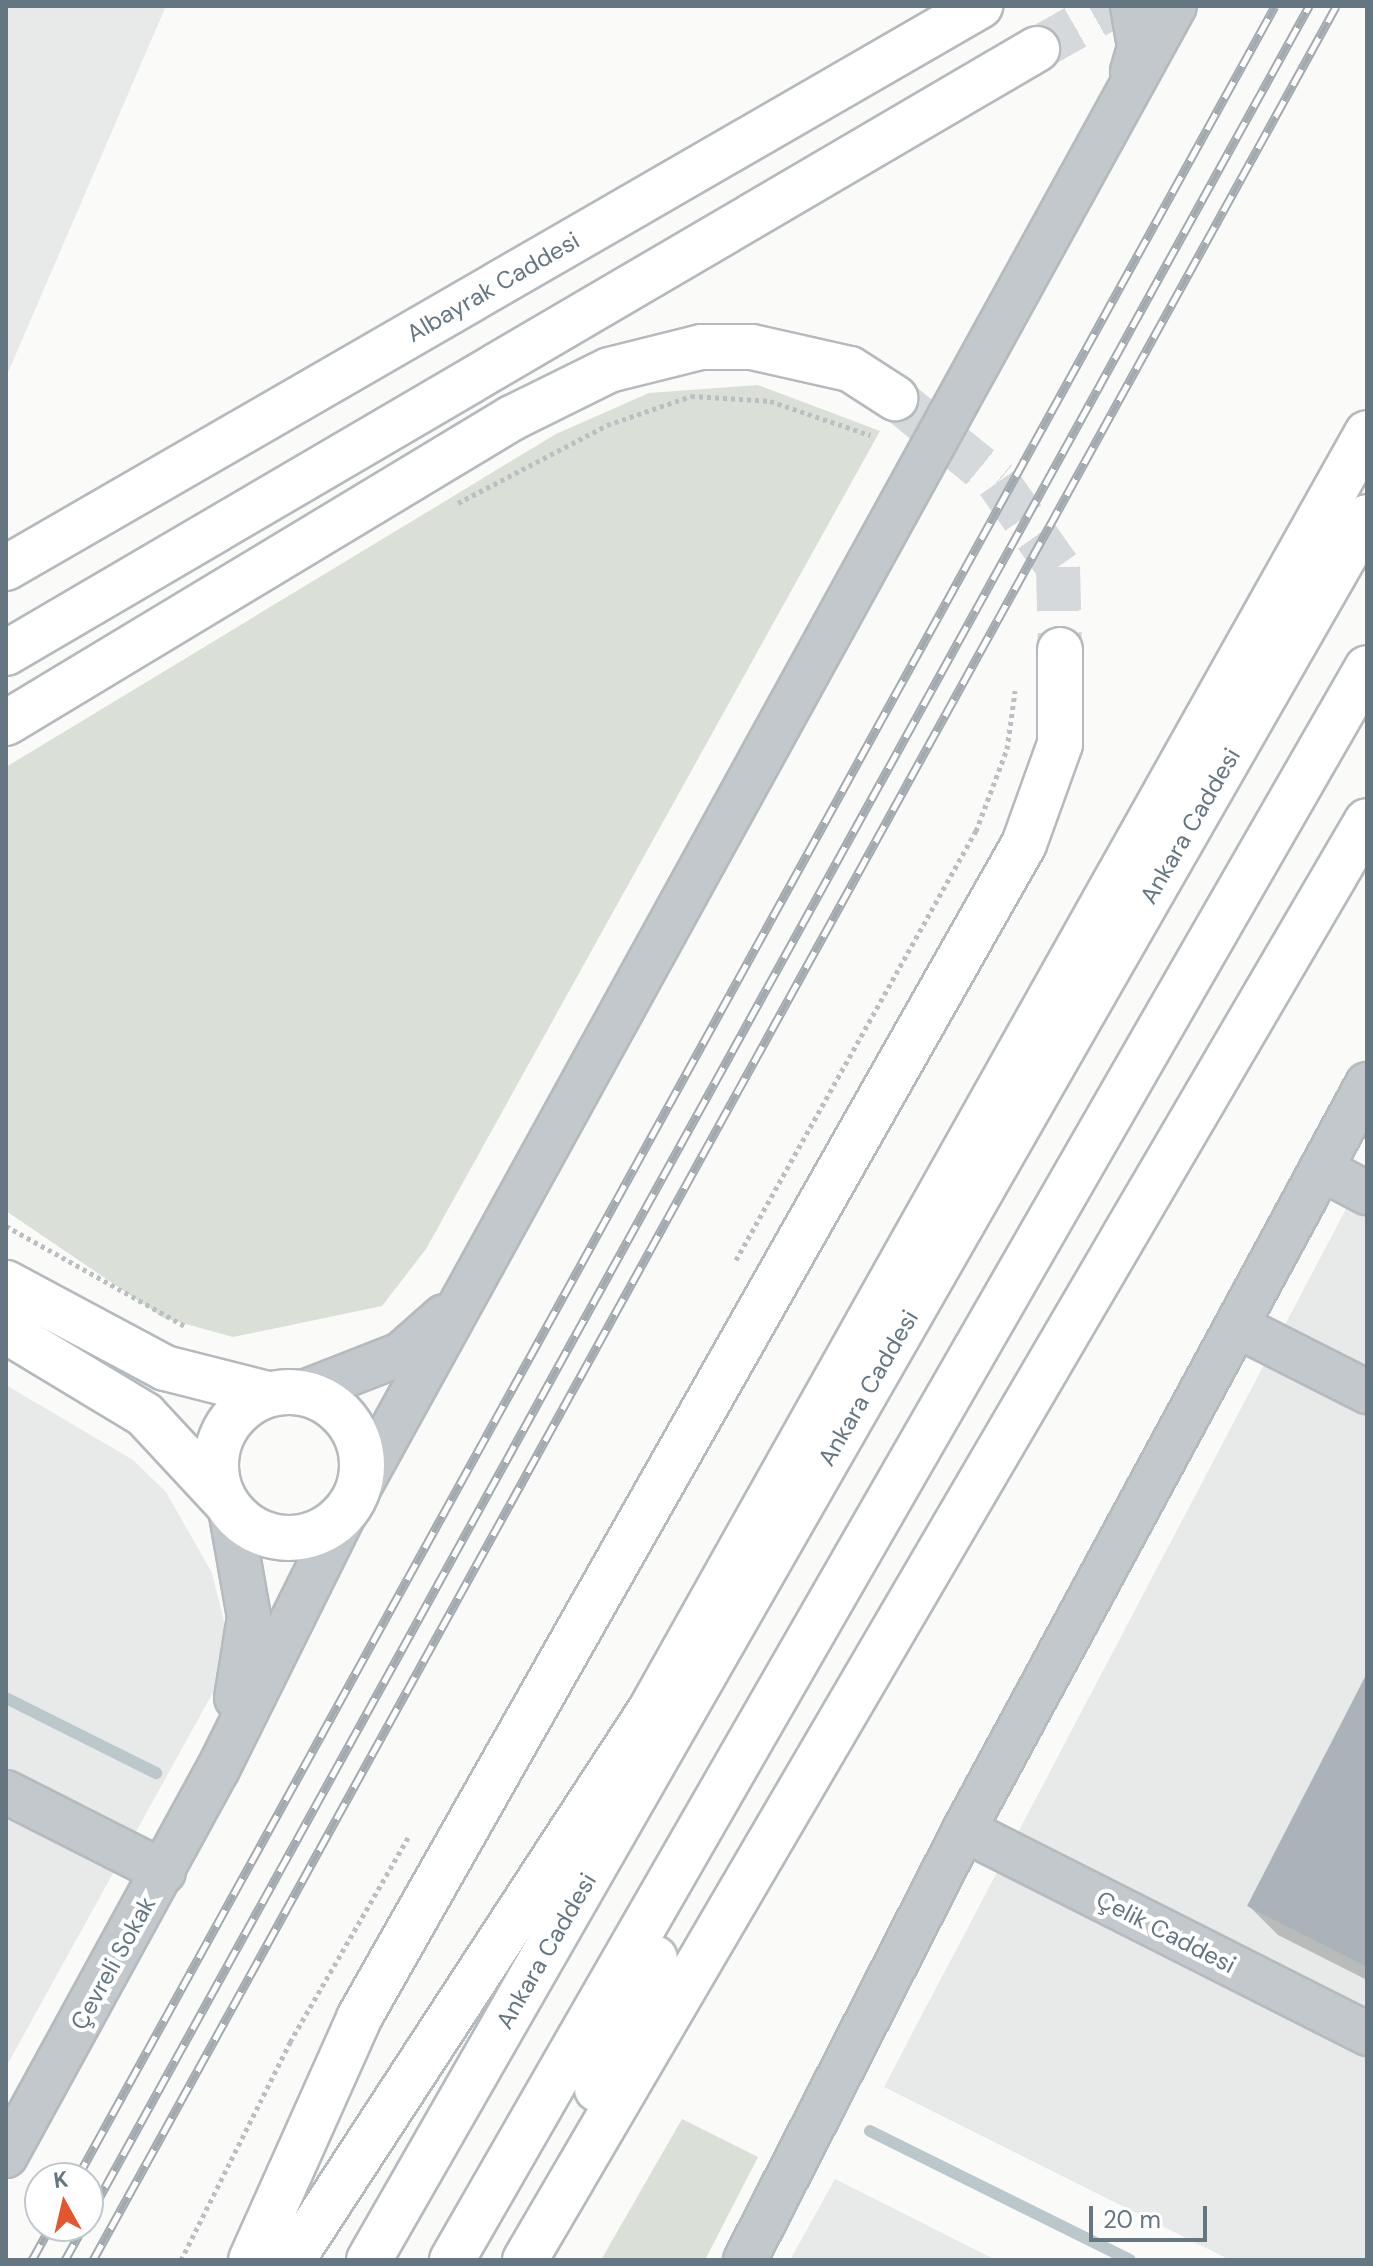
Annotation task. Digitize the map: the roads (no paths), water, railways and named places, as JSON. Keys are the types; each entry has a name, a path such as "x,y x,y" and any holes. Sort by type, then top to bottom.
{"main road":[{"name":"Albayrak Caddesi","path":"6,568 980,6"},
{"path":"6,653 1037,49"},
{"path":"6,723 512,418 609,370 701,347 752,347 850,369 895,398"},
{"path":"292,2260 651,1709 1367,433"},
{"name":"Ankara Caddesi","path":"369,2260 1367,517"},
{"path":"251,2260 359,2018 1024,844 1060,744 1060,650"},
{"path":"452,2260 743,1760 1367,668"},
{"path":"524,2260 1363,834"},
{"path":"6,1283 165,1368 331,1405 352,1428 362,1458 351,1502 292,1539 257,1532 226,1504 145,1415 6,1331"},
{"path":"226,1504 216,1476 219,1441 238,1412 285,1394"},
{"path":"524,2260 743,1760"}],"street":[{"path":"1128,89 1139,47 1132,6"},
{"path":"218,1769 351,1502 1175,6"},
{"path":"745,2260 964,1830 1367,1084"},
{"path":"1321,1169 1367,1193"},
{"path":"285,1394 401,1354 468,1294"},
{"path":"1237,1326 1367,1392"},
{"path":"218,1769 249,1617 226,1504"},
{"name":"Çevreli Sokak","path":"6,2156 218,1769"},
{"path":"6,1792 164,1872"},
{"name":"Çelik Caddesi","path":"964,1830 1367,2034"}],"waterway":[{"path":"6,1698 156,1773"},
{"path":"870,2131 1130,2260"}],"tunnel":[{"path":"1037,49 1113,6"},
{"path":"895,398 998,482 1058,567 1060,650"}],"railway":[{"path":"86,2162 1275,6"},
{"path":"104,2189 1309,6"},
{"path":"93,2260 1336,6"},
{"path":"32,2260 42,2242"},
{"path":"65,2260 75,2242"}]}
